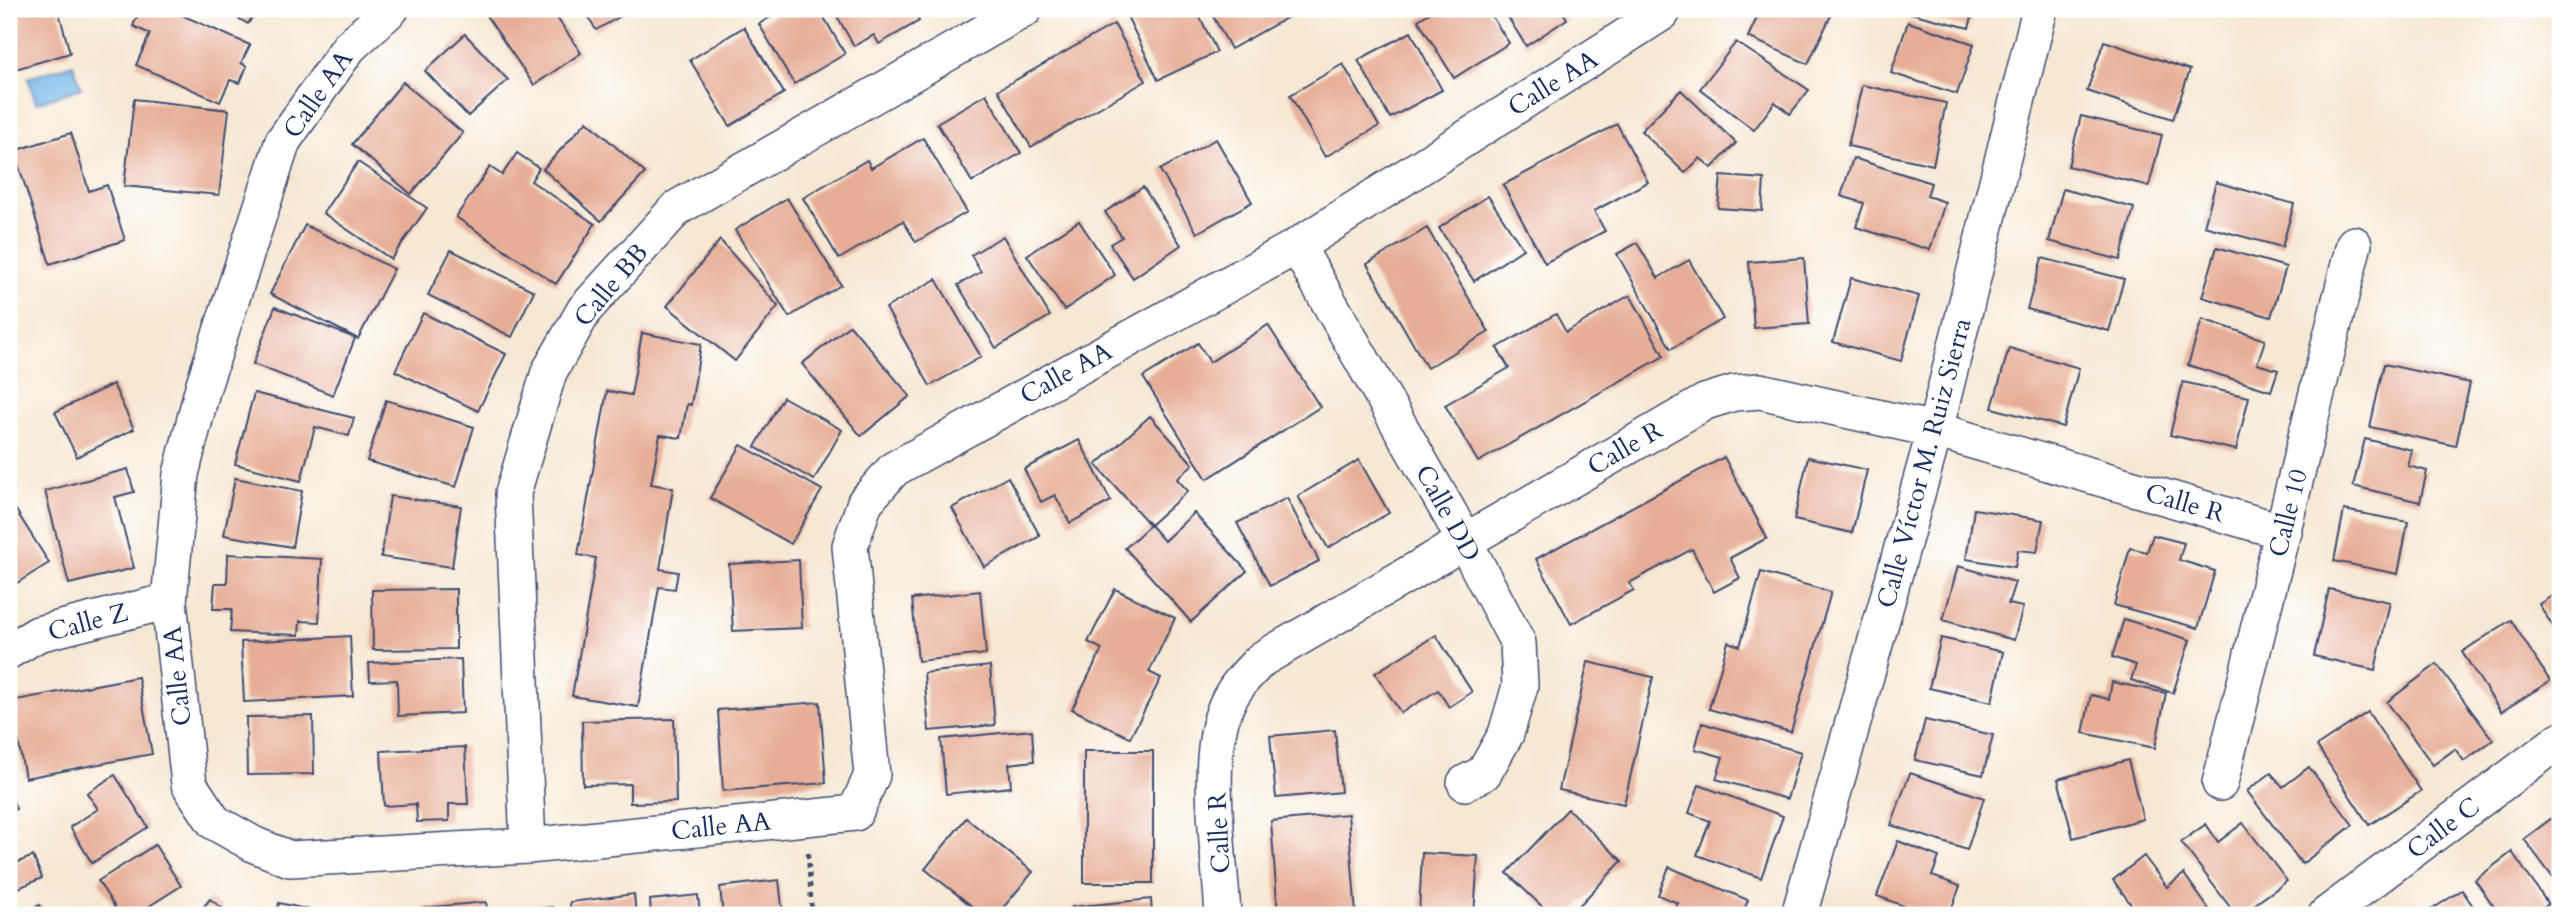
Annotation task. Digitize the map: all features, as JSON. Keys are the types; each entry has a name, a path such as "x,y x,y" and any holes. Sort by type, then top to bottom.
{"street":[{"name":"Calle AA","path":"391,9 349,47 283,141 203,387 181,474 169,601 189,784 214,822 255,845 290,859 528,846 855,813 872,775 850,545 865,502 894,469 1297,246 1664,9"},
{"name":"Calle BB","path":"528,846 513,493 550,372 585,309 677,208 1025,9"},
{"name":"Calle Víctor M. Ruiz Sierra","path":"1799,915 1935,430 2040,9"},
{"name":"Calle 10","path":"2220,783 2354,244"},
{"name":"Calle DD","path":"1297,246 1465,541 1518,643 1520,686 1506,734 1484,773 1465,783"},
{"name":"Calle R","path":"1223,915 1215,743 1234,690 1262,659 1705,402 1734,393 1760,391 1935,430 2284,532"},
{"name":"Calle Z","path":"9,651 38,634 169,601"},
{"name":"Calle C","path":"2326,915 2560,740"}],"path":[{"path":"807,818 812,915"}],"water":[{"path":"73,64 81,88 36,103 28,78"}],"building":[{"path":"9,9 58,9 70,53 9,71"},
{"path":"140,9 168,9 250,45 241,63 247,66 240,83 230,80 220,102 136,65 150,34 133,26"},
{"path":"222,9 257,9 248,24"},
{"path":"492,9 551,9 581,53 534,85 485,14"},
{"path":"584,9 633,9 596,30"},
{"path":"784,9 819,9 845,54 794,84 759,24"},
{"path":"833,9 913,9 919,21 879,44 874,35 854,46"},
{"path":"1142,9 1196,9 1217,52 1158,80 1127,16"},
{"path":"1209,9 1284,9 1288,17 1231,49"},
{"path":"1436,9 1487,9 1509,43 1454,78 1418,20"},
{"path":"1503,9 1561,9 1567,19 1526,46"},
{"path":"1761,9 1834,9 1808,64 1748,37"},
{"path":"1906,9 1974,9 1969,28 1906,12"},
{"path":"1908,22 1974,44 1957,94 1891,73"},
{"path":"1114,24 1146,81 1031,147 998,90"},
{"path":"744,27 784,93 730,126 690,60"},
{"path":"1411,32 1442,90 1390,118 1358,60"},
{"path":"465,34 508,80 468,116 425,71"},
{"path":"2104,41 2190,70 2173,119 2087,91"},
{"path":"1736,42 1809,90 1790,114 1775,102 1754,130 1700,89"},
{"path":"1343,64 1379,126 1325,157 1290,95"},
{"path":"403,82 463,133 411,194 352,144"},
{"path":"1862,85 1946,103 1933,165 1848,146"},
{"path":"1681,90 1736,143 1712,168 1700,158 1685,173 1641,131"},
{"path":"986,94 1021,153 972,182 937,123"},
{"path":"134,99 229,110 219,195 124,186"},
{"path":"2081,116 2162,135 2149,186 2068,166"},
{"path":"587,121 645,173 601,221 543,169"},
{"path":"1617,124 1648,182 1594,211 1605,231 1545,263 1503,185"},
{"path":"71,133 89,191 107,185 125,240 50,264 14,151"},
{"path":"923,138 967,212 916,242 903,221 839,259 803,198 867,160 871,168"},
{"path":"1216,139 1252,202 1197,233 1160,170"},
{"path":"517,153 539,168 531,181 595,224 556,284 456,217 490,167 502,175"},
{"path":"1853,158 1931,183 1927,196 1945,202 1930,250 1856,227 1864,203 1841,196"},
{"path":"358,162 427,208 391,259 323,213"},
{"path":"1721,176 1764,179 1762,211 1718,208"},
{"path":"2216,182 2294,204 2282,247 2204,226"},
{"path":"1143,187 1181,245 1133,278 1110,244 1122,237 1105,212"},
{"path":"2063,189 2134,208 2120,260 2049,241"},
{"path":"1488,196 1523,249 1474,281 1439,228"},
{"path":"787,198 841,285 789,317 735,230"},
{"path":"1079,221 1115,275 1064,310 1027,255"},
{"path":"305,225 394,269 358,339 270,294"},
{"path":"1427,228 1489,332 1427,368 1367,264"},
{"path":"1003,236 1050,316 996,348 958,285 981,272 971,255"},
{"path":"720,240 778,306 735,361 667,306"},
{"path":"1637,243 1658,278 1689,260 1723,319 1671,349 1617,254"},
{"path":"2217,247 2286,267 2271,317 2202,297"},
{"path":"451,250 534,291 512,337 428,295"},
{"path":"1804,258 1809,324 1754,328 1749,262"},
{"path":"2042,258 2124,279 2109,331 2027,309"},
{"path":"1851,278 1919,296 1901,361 1833,342"},
{"path":"936,279 981,357 930,386 886,308"},
{"path":"1630,295 1664,356 1478,462 1445,405 1509,368 1497,348 1556,314 1566,332"},
{"path":"275,307 355,338 333,395 253,364"},
{"path":"423,313 506,354 478,411 395,371"},
{"path":"2202,319 2265,340 2257,364 2278,370 2271,391 2188,365"},
{"path":"850,325 910,396 861,436 802,364"},
{"path":"1268,325 1320,407 1207,479 1143,377 1198,343 1210,362"},
{"path":"642,333 701,344 691,405 687,404 681,438 660,435 651,484 673,488 660,569 678,572 675,589 659,587 638,707 572,696 596,558 578,555 607,391 631,395"},
{"path":"2009,348 2079,368 2063,427 1992,408"},
{"path":"2384,364 2470,383 2456,446 2370,427"},
{"path":"2183,382 2249,397 2236,450 2170,435"},
{"path":"113,384 134,429 77,457 55,412"},
{"path":"254,393 354,418 349,436 315,427 301,481 235,464"},
{"path":"783,397 842,430 814,480 755,447"},
{"path":"386,400 474,427 456,487 367,461"},
{"path":"1150,416 1193,464 1177,479 1188,491 1150,525 1096,465"},
{"path":"2365,439 2412,450 2408,466 2427,471 2420,502 2353,486"},
{"path":"1079,440 1111,501 1070,523 1055,495 1041,502 1024,469"},
{"path":"741,445 822,490 791,544 710,498"},
{"path":"1724,457 1767,538 1730,558 1740,578 1714,592 1692,549 1629,583 1634,590 1571,624 1536,559"},
{"path":"1808,457 1867,470 1852,533 1794,520"},
{"path":"1359,460 1389,513 1328,548 1298,496"},
{"path":"128,469 134,492 115,497 134,568 69,584 45,491"},
{"path":"1008,477 1040,536 984,567 952,508"},
{"path":"235,478 302,491 292,547 224,535"},
{"path":"390,496 461,506 452,567 381,557"},
{"path":"1287,498 1319,561 1270,586 1237,523"},
{"path":"9,499 49,563 9,588"},
{"path":"1974,509 2043,520 2037,552 2018,550 2015,567 1966,559"},
{"path":"2344,510 2408,522 2398,574 2334,561"},
{"path":"1194,513 1247,571 1191,622 1125,548 1150,525 1164,541"},
{"path":"2153,535 2184,543 2179,560 2215,571 2198,628 2114,605 2130,548 2147,552"},
{"path":"228,554 322,559 319,622 300,621 299,635 230,632 232,609 213,609 215,583 227,583"},
{"path":"799,560 802,628 733,631 729,564"},
{"path":"1958,566 2015,582 2008,604 2023,607 2014,640 1943,620"},
{"path":"1761,572 1831,592 1791,732 1709,709 1728,642 1740,646"},
{"path":"456,589 456,649 373,650 372,590"},
{"path":"1115,589 1175,618 1149,672 1161,678 1130,738 1072,709 1102,649 1088,642"},
{"path":"2329,589 2390,602 2375,670 2314,656"},
{"path":"980,591 986,654 918,661 912,599"},
{"path":"2560,591 2560,638 2539,604"},
{"path":"2124,619 2190,640 2173,693 2131,680 2136,665 2112,657"},
{"path":"2511,620 2550,681 2501,712 2462,652"},
{"path":"1436,635 1472,692 1449,707 1438,690 1401,713 1375,673"},
{"path":"350,636 353,696 244,702 241,642"},
{"path":"1941,638 2003,652 1992,702 1929,688"},
{"path":"461,659 463,713 398,716 397,680 370,681 369,663"},
{"path":"1588,662 1653,677 1624,804 1559,790"},
{"path":"2437,664 2493,740 2464,761 2455,749 2433,765 2387,702"},
{"path":"990,666 995,725 929,731 924,673"},
{"path":"138,677 152,754 25,778 11,701"},
{"path":"2112,682 2166,693 2155,748 2083,733 2091,695 2109,699"},
{"path":"820,702 826,783 723,791 718,710"},
{"path":"2368,712 2421,791 2369,825 2317,746"},
{"path":"313,716 314,774 247,775 246,717"},
{"path":"674,719 676,802 630,803 630,784 583,785 582,721"},
{"path":"1925,720 1993,735 1983,775 1915,760"},
{"path":"1702,723 1801,752 1787,799 1716,779 1723,757 1695,749"},
{"path":"1032,730 1034,761 1009,764 1011,787 946,794 941,739"},
{"path":"1335,730 1341,792 1276,798 1270,736"},
{"path":"465,747 468,804 449,804 449,821 417,822 416,804 384,806 381,751"},
{"path":"1084,751 1153,751 1153,883 1084,883"},
{"path":"2128,760 2143,819 2073,838 2058,779"},
{"path":"2309,767 2353,825 2302,864 2247,791 2271,773 2283,787"},
{"path":"1910,773 1984,798 1967,850 1891,825"},
{"path":"115,775 148,827 92,863 70,827 98,809 87,793"},
{"path":"1699,785 1783,816 1761,878 1697,855 1710,821 1689,813"},
{"path":"9,790 16,809 9,812"},
{"path":"1568,809 1622,861 1570,915 1551,915 1507,873"},
{"path":"2560,812 2560,887 2524,839"},
{"path":"1348,814 1356,915 1278,915 1271,821"},
{"path":"966,818 1033,872 997,915 983,915 925,869"},
{"path":"2243,823 2287,881 2240,915 2236,915 2181,842 2206,824 2218,842"},
{"path":"1898,841 1939,857 1932,876 1960,886 1949,915 1928,915 1877,896"},
{"path":"155,845 181,886 135,915 120,915 98,881"},
{"path":"2512,852 2548,904 2532,915 2500,915 2475,880"},
{"path":"1422,853 1478,856 1474,915 1419,915"},
{"path":"33,856 42,878 9,892 9,866"},
{"path":"2144,856 2167,887 2184,874 2213,915 2139,915 2113,880"},
{"path":"1669,867 1748,900 1742,915 1672,915 1678,903 1658,895"},
{"path":"779,880 783,915 723,915 720,887"},
{"path":"2462,890 2479,915 2423,915"},
{"path":"634,894 636,915 571,915 570,902"},
{"path":"698,895 700,915 651,915 650,900"},
{"path":"210,899 231,915 197,915"},
{"path":"1151,899 1152,915 1073,915 1072,907"},
{"path":"486,902 488,915 423,915 422,908"},
{"path":"279,903 328,914 328,915 276,915"},
{"path":"40,905 44,915 14,915"},
{"path":"553,907 554,915 503,915 503,911"}]}
